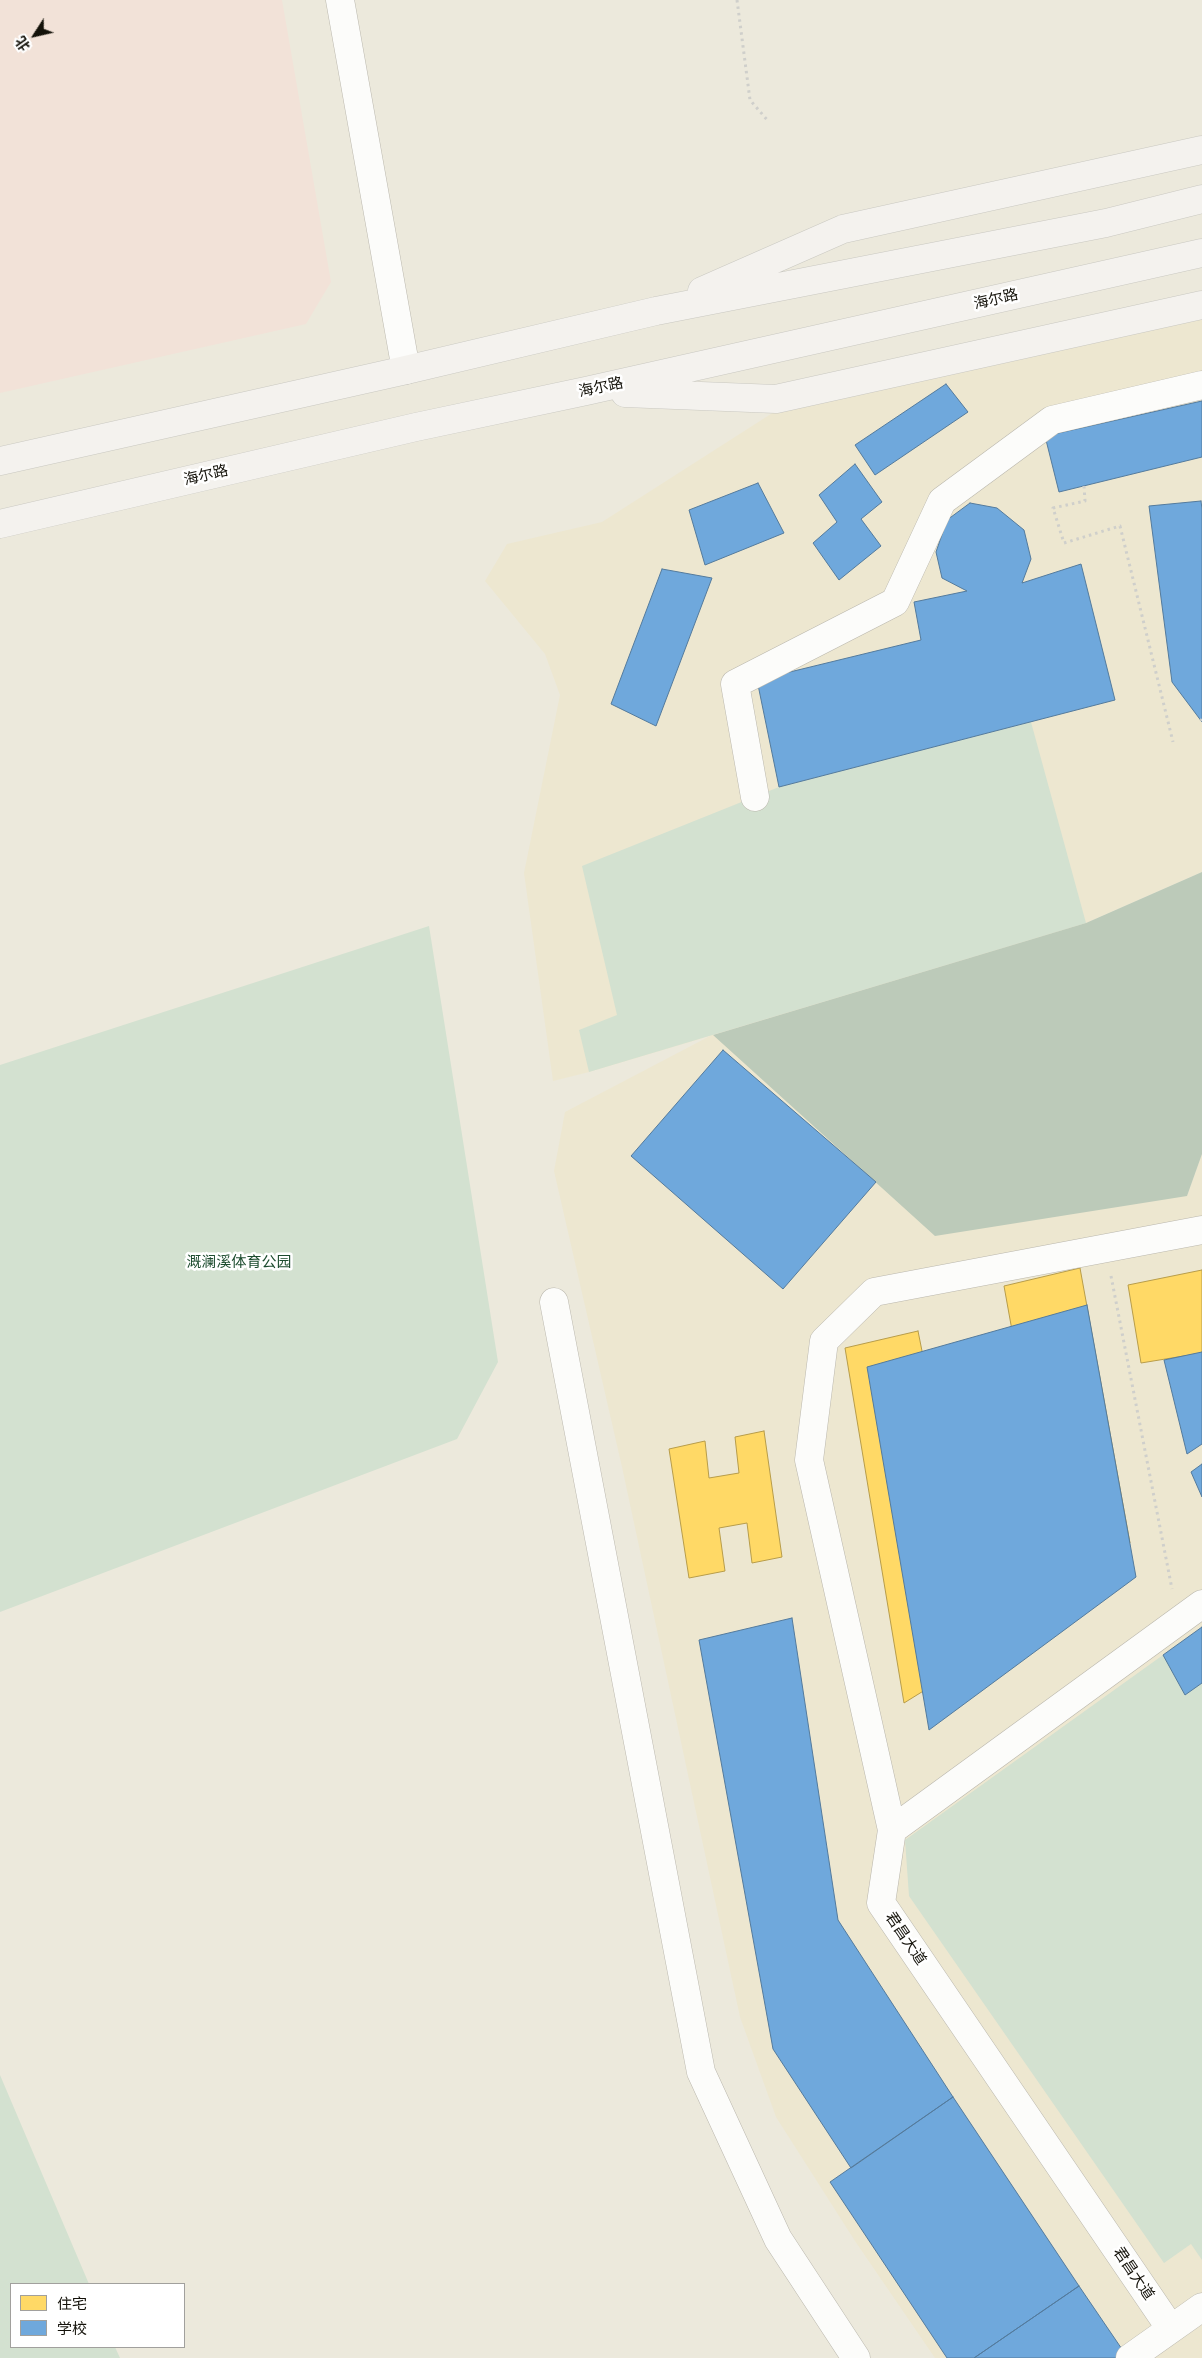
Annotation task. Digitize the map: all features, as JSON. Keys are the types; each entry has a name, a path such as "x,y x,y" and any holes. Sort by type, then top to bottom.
{"main road":[{"path":"656,311 843,229 1202,150"},
{"path":"0,461 406,370 656,311 1106,223 1202,199"},
{"name":"海尔路","path":"0,524 416,427 586,392 1202,253"},
{"path":"586,392 776,399 1202,305"}],"street":[{"path":"340,0 406,370"},
{"path":"755,797 735,684 895,602 942,500 1052,420 1202,385"},
{"path":"1202,1230 874,1292 824,1341 809,1460 892,1830 1202,1604"},
{"path":"554,1302 701,2072 778,2239 856,2358"},
{"name":"君昌大道","path":"892,1830 881,1903 1171,2329"},
{"path":"1130,2358 1202,2306"}],"path":[{"path":"737,0 750,100 769,122"},
{"path":"1084,486 1085,501 1053,508 1064,543 1120,526 1173,742"},
{"path":"1105,1248 1178,1621"}],"shaded area":[{"path":"0,0 282,0 331,282 306,324 0,393"},
{"path":"1202,318 1202,872 1086,923 713,1035 1187,1196 1202,1154 1202,2358 935,2358 855,2241 776,2117 740,2017 622,1467 554,1171 565,1112 710,1036 553,1081 524,873 560,695 545,654 485,581 507,544 602,522 774,412"}],"green space":[{"path":"1031,722 1086,923 589,1072 579,1030 617,1015 582,866 779,787"},
{"path":"1202,872 1202,1154 1187,1196 935,1236 713,1035 1086,923"},
{"name":"溉澜溪体育公园","path":"429,926 498,1362 457,1439 0,1612 0,1065"},
{"path":"1163,1655 1185,1694 1202,1683 1202,2260 1191,2244 1164,2263 909,1896 905,1840"},
{"path":"0,2075 89,2283 10,2283 10,2348 115,2348 120,2358 0,2358"}],"building: 住宅":[{"path":"1080,1268 1130,1543 1060,1597 1004,1286"},
{"path":"1202,1270 1202,1353 1141,1363 1128,1285"},
{"path":"918,1331 935,1416 1026,1399 1034,1445 943,1462 975,1659 904,1703 845,1348"},
{"path":"764,1431 782,1557 752,1563 747,1523 719,1528 725,1571 689,1578 669,1449 705,1441 709,1478 739,1473 735,1437"}],"building: 学校":[{"path":"946,384 968,412 875,475 855,445"},
{"path":"1202,401 1202,457 1059,492 1045,436"},
{"path":"855,464 882,502 861,519 881,546 839,580 813,543 837,522 819,495"},
{"path":"758,483 784,533 705,565 689,510"},
{"path":"1201,501 1202,722 1172,682 1149,506"},
{"path":"970,503 997,508 1024,530 1031,559 1022,583 1081,564 1115,700 779,787 757,680 921,640 914,602 967,591 942,578 936,552 947,520"},
{"path":"662,569 712,578 656,726 611,704"},
{"path":"723,1050 876,1182 783,1289 631,1156"},
{"path":"1087,1305 1136,1577 929,1730 867,1367"},
{"path":"1202,1352 1202,1444 1187,1454 1164,1360"},
{"path":"1202,1464 1202,1497 1191,1472"},
{"path":"792,1618 838,1920 953,2097 851,2168 773,2049 699,1640"},
{"path":"1202,1627 1202,1683 1185,1695 1163,1655"},
{"path":"953,2097 1079,2286 974,2358 947,2358 830,2182"},
{"path":"1079,2286 1128,2358 974,2358"}]}
